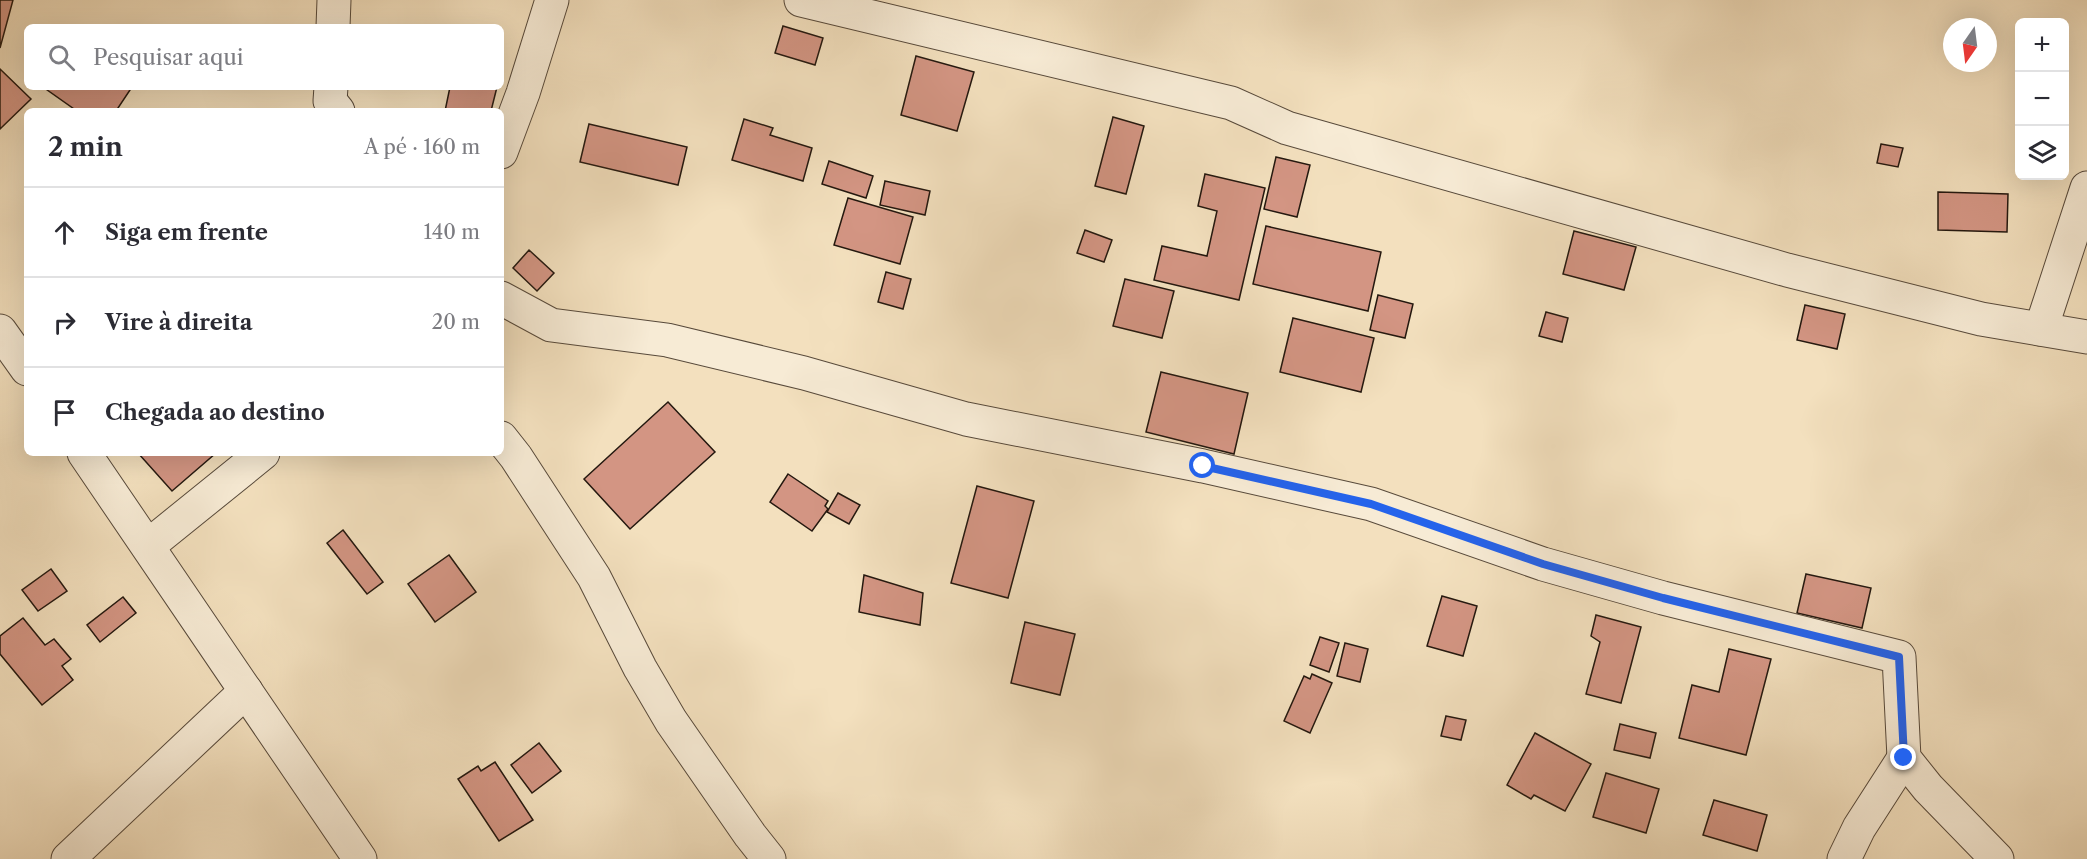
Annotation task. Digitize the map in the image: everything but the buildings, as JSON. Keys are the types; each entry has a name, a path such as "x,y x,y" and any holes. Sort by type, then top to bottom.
{"street":[{"path":"333,24 334,0"},
{"path":"504,144 523,93 552,0"},
{"path":"801,0 1231,103 1287,129 1787,270 1981,319 2087,337"},
{"path":"331,90 330,101 336,108"},
{"path":"2041,329 2087,188"},
{"path":"504,300 551,325 667,340 804,374 966,419 1203,466 1371,504 1576,573 1663,598 1899,657 1904,758 1859,828 1844,859"},
{"path":"0,331 24,365"},
{"path":"504,442 594,577 640,668 671,721 769,859"},
{"path":"86,456 360,859"},
{"path":"148,546 259,456"},
{"path":"68,859 246,691"},
{"path":"1904,758 1928,788 1997,859"}],"route":[{"path":"1203,466 1371,504 1543,564 1663,598 1899,657 1904,758"}]}
